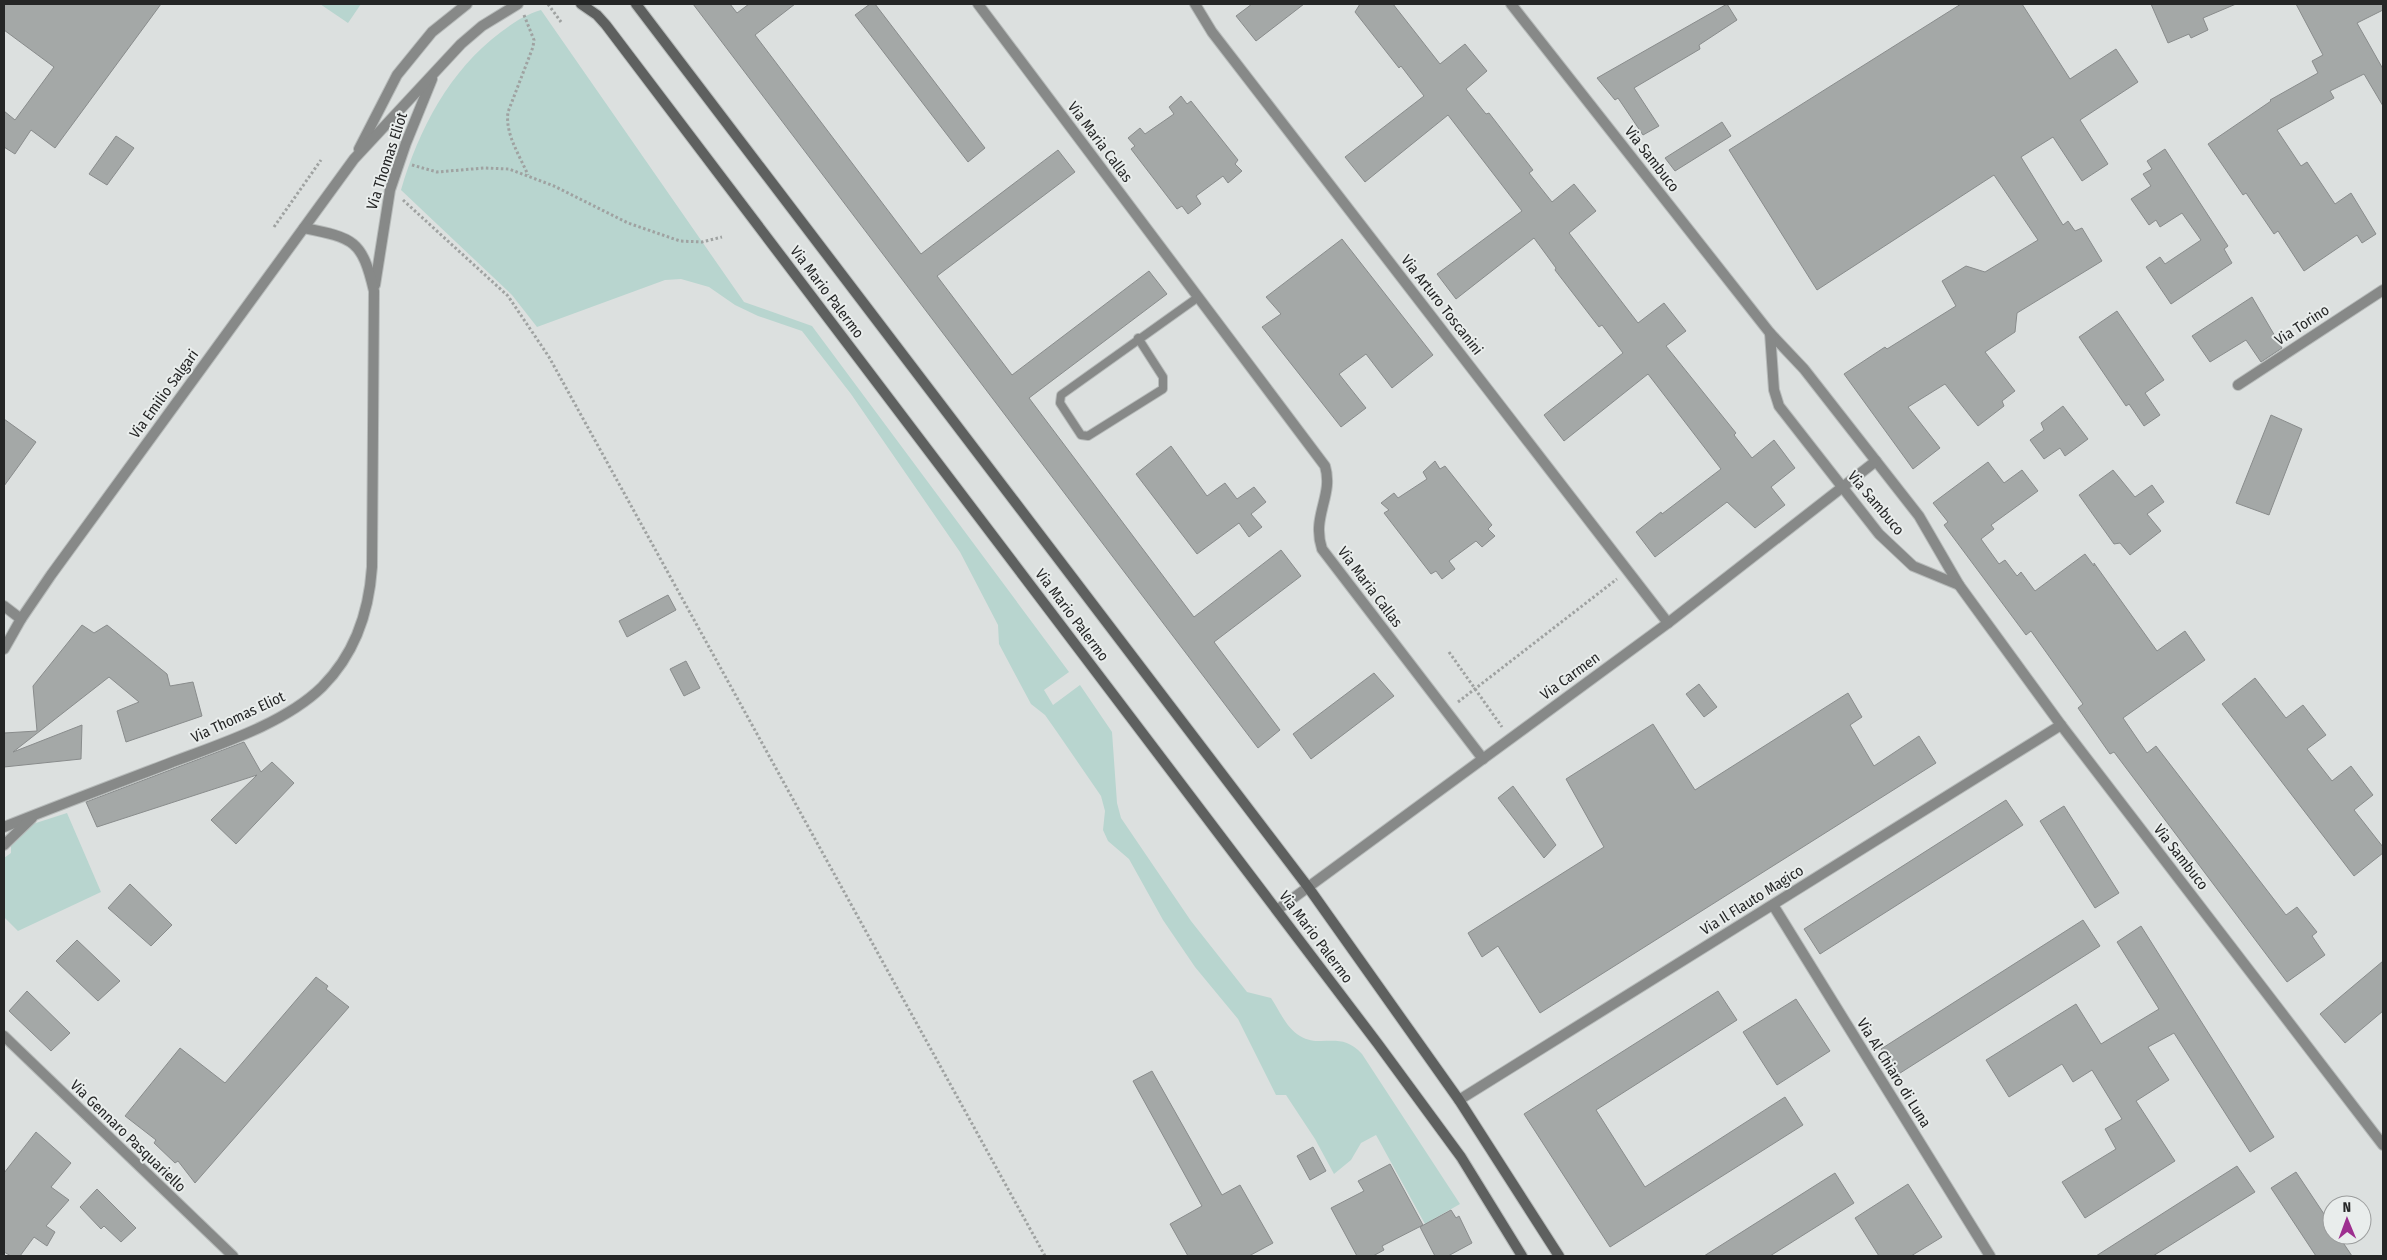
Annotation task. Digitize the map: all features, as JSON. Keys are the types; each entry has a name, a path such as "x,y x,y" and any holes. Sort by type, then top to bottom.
{"street":[{"name":"Via Emilio Salgari","path":"354,160 397,75 432,32 467,4"},
{"name":"Via Mario Palermo","path":"581,4 598,15 606,25 1277,910 1461,1157 1522,1256"},
{"name":"Via Mario Palermo","path":"636,4 1308,887 1460,1100 1559,1256"},
{"name":"Via Maria Callas","path":"978,4 1325,466 1327,488 1318,525 1318,536 1322,549 1483,758"},
{"name":"Via Arturo Toscanini","path":"1195,4 1212,32 1668,623"},
{"name":"Via Sambuco","path":"1511,4 1770,333 1804,370 1919,516 1959,585 2061,726 2383,1145"},
{"name":"Via Emilio Salgari","path":"4,649 21,619 354,160 461,44 482,26 517,5"},
{"name":"Via Thomas Eliot","path":"4,827 234,738 275,718 303,702 322,687 352,648 363,622 370,594 372,567 374,291 390,190 435,73"},
{"name":"Via Thomas Eliot","path":"304,228 346,238 359,250 368,266 374,291"},
{"name":"Via Torino","path":"2238,384 2383,290"},
{"name":"Via Sambuco","path":"1770,333 1774,390 1779,406 1880,534 1913,566 1959,585"},
{"name":"Via Carmen","path":"1277,910 1668,623 1876,461"},
{"path":"4,606 21,619"},
{"name":"Via Il Flauto Magico","path":"1460,1100 2061,726"},
{"path":"4,845 36,815"},
{"name":"Via Al Chiaro di Luna","path":"1772,905 1990,1256"},
{"name":"Via Gennaro Pasquariello","path":"4,1036 233,1256"}],"lane":[{"path":"1138,338 1163,377 1163,389 1088,436 1081,435 1060,403 1060,396 1138,338 1197,298"}],"path":[{"path":"548,4 561,22"},
{"path":"517,5 524,15 534,40 529,61 513,98 506,121 513,143 528,175"},
{"path":"274,227 321,160"},
{"path":"400,160 438,172 509,169 528,175 628,222 680,241 702,242 722,237"},
{"path":"390,190 412,207 508,296 549,357 1044,1256"},
{"path":"1446,712 1627,570"},
{"path":"1449,652 1510,739"}],"green space":[{"path":"320,4 361,4 348,23"},
{"path":"541,10 744,302 812,326 1069,672 1044,690 1053,705 1080,685 1112,732 1117,803 1121,818 1191,921 1247,992 1271,998 1287,1024 1295,1033 1308,1040 1346,1043 1362,1054 1460,1204 1425,1224 1376,1135 1361,1143 1351,1160 1334,1174 1315,1139 1286,1095 1276,1095 1238,1019 1195,967 1163,920 1129,859 1108,841 1103,830 1105,811 1101,796 1045,715 1031,704 999,644 998,625 960,552 851,394 802,331 758,316 735,305 709,287 681,279 665,280 537,327 512,295 401,190 408,167 427,123 451,83 483,47 501,32 520,19"},
{"path":"67,813 101,892 18,931 4,917 4,858 11,853 11,831"}],"building":[{"path":"4,4 161,4 55,148 31,130 15,154 4,147 4,111 15,120 54,67 4,30"},
{"path":"693,4 730,4 737,13 749,4 795,4 755,35 921,254 1058,150 1075,172 937,276 1012,375 1149,271 1167,294 1029,398 1194,617 1281,550 1301,576 1214,642 1280,730 1258,748"},
{"path":"870,4 875,4 985,148 968,162 855,15"},
{"path":"1252,4 1304,4 1256,41 1236,16"},
{"path":"1360,4 1393,4 1440,64 1465,44 1487,71 1466,89 1486,114 1489,113 1533,170 1529,173 1552,202 1574,184 1596,211 1569,233 1638,323 1664,303 1686,331 1666,346 1736,433 1734,435 1752,458 1774,440 1795,468 1771,487 1785,505 1755,528 1727,502 1655,557 1636,532 1721,469 1648,374 1564,441 1544,415 1623,353 1602,325 1599,327 1555,270 1556,268 1534,238 1456,299 1437,274 1522,211 1448,115 1365,182 1345,157 1424,96 1401,66 1399,68 1355,12"},
{"path":"1727,4 1737,20 1699,45 1700,49 1634,88 1659,126 1643,135 1618,98 1615,100 1597,78"},
{"path":"1961,4 2022,4 2070,79 2116,49 2138,82 2080,120 2108,164 2082,181 2053,137 2021,157 2063,225 2068,221 2075,231 2082,228 2102,261 2017,313 2015,332 1985,352 2015,391 2002,401 2004,406 1978,426 1945,384 1908,407 1940,448 1913,469 1844,374 1885,347 1887,349 1956,306 1942,281 1966,266 1985,272 2038,240 1994,175 1817,290 1729,150"},
{"path":"2151,4 2236,4 2203,18 2208,30 2191,38 2189,34 2168,43"},
{"path":"2296,4 2383,4 2383,10 2357,23 2383,69 2383,106 2364,74 2330,91 2334,98 2277,130 2301,166 2307,162 2335,204 2351,193 2376,234 2362,243 2357,235 2304,271 2278,231 2274,234 2246,193 2243,195 2208,144 2270,100 2318,73 2312,61 2323,55"},
{"path":"1181,96 1187,104 1191,101 1238,160 1235,164 1242,171 1228,183 1223,176 1196,196 1201,204 1188,214 1182,206 1177,209 1131,149 1135,146 1128,138 1140,128 1145,134 1174,114 1169,107"},
{"path":"1722,122 1731,136 1675,171 1665,158"},
{"path":"116,136 134,148 107,185 89,174"},
{"path":"2165,149 2228,246 2224,249 2232,263 2171,304 2146,267 2160,257 2165,264 2201,240 2182,213 2160,227 2156,220 2149,225 2131,199 2151,186 2143,174 2152,169 2147,161"},
{"path":"1342,239 1433,355 1392,388 1366,354 1339,374 1366,408 1341,427 1262,327 1281,314 1266,297"},
{"path":"2252,297 2282,348 2261,362 2246,340 2210,362 2192,336"},
{"path":"2117,311 2164,380 2145,393 2160,415 2144,426 2129,404 2126,406 2079,337"},
{"path":"2063,406 2088,439 2065,456 2060,448 2044,459 2030,440 2044,430 2041,423"},
{"path":"2271,415 2302,429 2269,515 2236,503"},
{"path":"4,419 36,442 4,486"},
{"path":"1171,446 1207,496 1225,483 1237,499 1254,487 1266,502 1251,514 1262,527 1249,537 1239,523 1197,554 1136,474"},
{"path":"1435,461 1440,469 1445,466 1492,525 1488,529 1495,536 1482,547 1476,541 1449,561 1455,569 1442,579 1436,571 1431,574 1384,513 1389,510 1381,503 1394,493 1398,498 1427,479 1423,472"},
{"path":"1988,462 2004,483 2022,470 2038,491 1991,525 1994,529 1981,539 1999,564 2005,560 2017,576 2021,572 2035,591 2085,554 2094,566 2094,563 2157,651 2185,631 2205,660 2123,718 2147,753 2156,746 2286,915 2297,907 2317,932 2312,936 2325,955 2287,982 2114,752 2110,754 2078,708 2083,704 2031,631 2026,635 1944,525 1948,522 1933,503"},
{"path":"2113,470 2135,497 2152,485 2164,502 2147,514 2161,531 2130,555 2120,543 2114,544 2079,495"},
{"path":"668,595 676,610 627,637 619,621"},
{"path":"82,625 94,633 107,625 167,674 170,686 193,682 202,716 126,742 117,711 139,702 109,677 13,752 82,725 81,759 4,767 4,733 37,731 33,686"},
{"path":"686,661 700,688 684,696 670,669"},
{"path":"1374,673 1394,696 1311,759 1293,734"},
{"path":"2255,678 2286,718 2303,705 2326,735 2307,749 2332,781 2351,766 2373,795 2354,810 2383,847 2383,853 2354,876 2222,704"},
{"path":"1699,684 1717,707 1704,717 1686,694"},
{"path":"1848,693 1862,717 1850,725 1874,766 1919,736 1936,763 1540,1013 1498,946 1482,957 1468,933 1604,847 1566,779 1653,724 1695,790"},
{"path":"244,742 261,772 272,762 294,783 236,844 211,820 257,775 97,827 86,802"},
{"path":"1513,786 1556,845 1544,858 1498,798"},
{"path":"2006,800 2023,825 1820,954 1804,929"},
{"path":"2064,806 2119,893 2095,908 2040,821"},
{"path":"130,884 172,925 151,946 108,908"},
{"path":"2083,920 2100,946 1897,1075 1881,1049"},
{"path":"2141,926 2274,1137 2250,1152 2174,1033 2148,1047 2169,1080 2136,1101 2175,1161 2085,1218 2062,1182 2116,1149 2105,1129 2122,1119 2092,1070 2073,1082 2062,1064 2009,1097 1986,1060 2076,1004 2101,1044 2159,1009 2117,942"},
{"path":"77,940 120,981 98,1001 56,961"},
{"path":"2383,961 2383,1011 2345,1043 2320,1014"},
{"path":"316,977 328,986 326,989 349,1007 195,1183 178,1161 175,1163 154,1143 156,1140 125,1116 180,1048 225,1083"},
{"path":"27,991 70,1033 51,1051 9,1011"},
{"path":"1718,991 1737,1020 1596,1110 1645,1187 1785,1097 1803,1125 1610,1247 1524,1114"},
{"path":"1796,999 1830,1051 1777,1085 1743,1032"},
{"path":"1152,1071 1222,1195 1240,1185 1273,1243 1249,1256 1188,1256 1170,1224 1202,1206 1133,1081"},
{"path":"36,1132 71,1163 51,1187 69,1200 46,1226 55,1232 47,1246 34,1237 20,1256 11,1256 4,1252 4,1173"},
{"path":"1313,1147 1326,1171 1310,1180 1297,1156"},
{"path":"1390,1164 1423,1225 1382,1246 1384,1250 1373,1256 1357,1256 1331,1208 1364,1191 1358,1181"},
{"path":"2237,1166 2255,1192 2153,1256 2096,1256"},
{"path":"2296,1172 2322,1211 2322,1245 2345,1245 2352,1256 2316,1256 2271,1188"},
{"path":"1835,1173 1854,1203 1770,1256 1704,1256"},
{"path":"1908,1184 1942,1237 1911,1256 1879,1256 1855,1218"},
{"path":"97,1189 136,1228 121,1242 104,1226 101,1229 80,1207"},
{"path":"1451,1210 1456,1218 1459,1216 1472,1243 1448,1256 1435,1256 1420,1227"}]}
